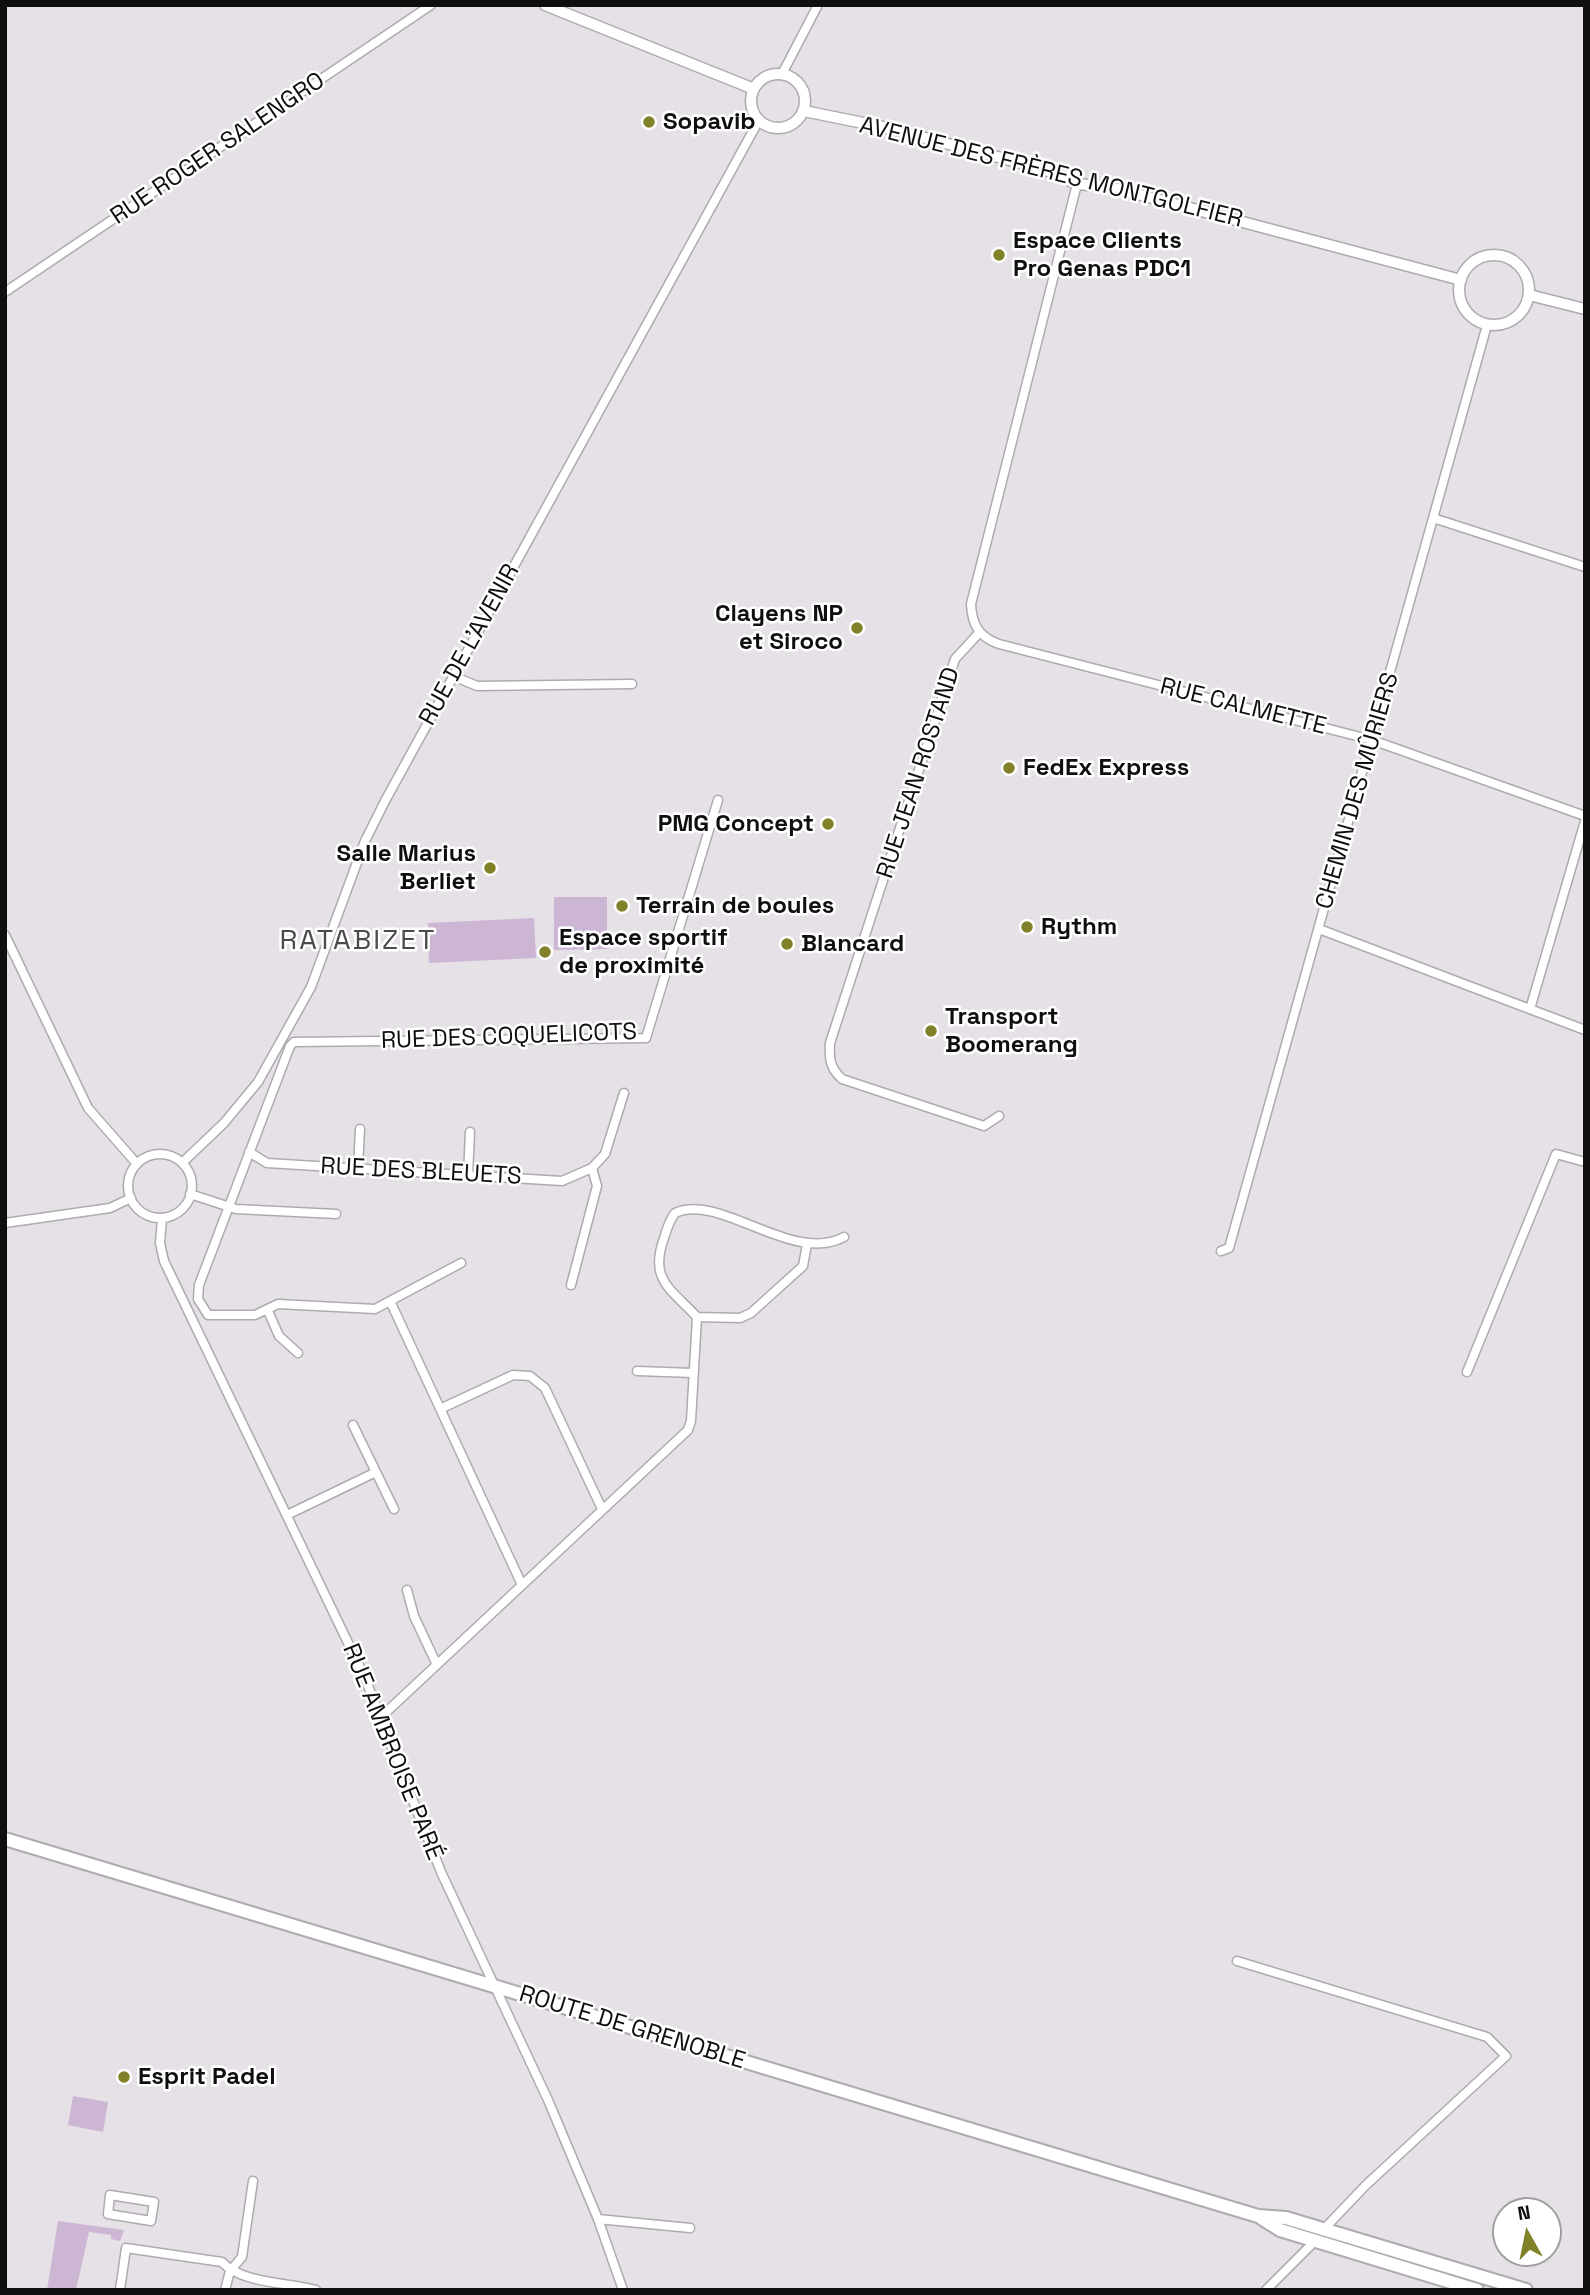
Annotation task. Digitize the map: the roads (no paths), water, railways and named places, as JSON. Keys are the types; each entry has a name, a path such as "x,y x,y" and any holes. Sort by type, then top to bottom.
{"main road":[{"name":"ROUTE DE GRENOBLE","path":"5,1839 1258,2216 1286,2218 1525,2290"},
{"name":"ROUTE DE GRENOBLE","path":"1258,2216 1280,2230 1477,2290"},
{"path":"1422,2273 1464,2279 1501,2290"}],"street":[{"path":"545,5 754,89"},
{"path":"782,74 818,5"},
{"name":"RUE ROGER SALENGRO","path":"5,292 426,7"},
{"path":"782,74 797,80 805,94 804,111 794,123 780,128 759,120 751,105 754,89 768,75 782,74"},
{"name":"AVENUE DES FRÈRES MONTGOLFIER","path":"804,111 883,127 1030,165 1077,184 1111,187 1461,280"},
{"name":"RUE DE L'AVENIR","path":"182,1163 223,1123 258,1082 311,987 365,841 759,120"},
{"path":"979,633 972,619 971,604 1077,184"},
{"path":"1496,256 1517,264 1524,273 1529,295 1515,319 1487,325 1467,313 1459,291 1461,280 1474,262 1496,256"},
{"path":"1529,295 1585,309"},
{"name":"CHEMIN DES MÛRIERS","path":"1221,1251 1229,1248 1487,325"},
{"path":"1433,519 1585,567"},
{"name":"RUE CALMETTE","path":"979,633 999,644 1372,740 1585,816"},
{"name":"RUE JEAN ROSTAND","path":"979,633 956,659 830,1043 829,1059 834,1072 842,1079 855,1084 984,1126 999,1116"},
{"path":"453,676 477,686 632,684"},
{"name":"RUE DES COQUELICOTS","path":"249,1152 294,1042 646,1038 719,800"},
{"path":"1530,1009 1585,821"},
{"path":"1319,929 1585,1030"},
{"path":"5,935 88,1108 138,1164"},
{"path":"571,1285 597,1185 592,1168 605,1154 624,1093"},
{"path":"358,1169 359,1129"},
{"path":"468,1175 470,1132"},
{"path":"249,1152 199,1285 198,1299 208,1315 255,1315 278,1304 375,1309 391,1303 461,1263"},
{"name":"RUE DES BLEUETS","path":"249,1152 267,1163 562,1181 592,1168"},
{"path":"162,1153 182,1163 190,1176 190,1194 183,1208 162,1219 146,1216 131,1198 129,1183 138,1164 147,1156 162,1153"},
{"path":"1467,1372 1556,1154 1585,1162"},
{"path":"190,1194 228,1207 336,1214"},
{"path":"5,1223 110,1208 131,1198"},
{"path":"807,1244 803,1266 751,1313 740,1318 697,1317 662,1280 657,1268 657,1258 670,1219 675,1213 695,1208 807,1244 830,1244 844,1237"},
{"name":"RUE AMBROISE PARÉ","path":"162,1219 160,1244 164,1261 382,1716 441,1872 492,1986 548,2100 598,2219 624,2290"},
{"path":"391,1303 522,1585"},
{"path":"268,1311 279,1336 298,1353"},
{"path":"382,1716 688,1430 691,1422 697,1317"},
{"path":"637,1371 693,1373"},
{"path":"440,1409 513,1375 530,1376 545,1388 602,1509"},
{"path":"353,1425 394,1509"},
{"path":"287,1516 376,1472"},
{"path":"407,1590 414,1616 437,1665"},
{"path":"1237,1961 1487,2038 1506,2056 1366,2185 1324,2229"},
{"path":"225,2290 230,2271 242,2257 253,2181"},
{"path":"110,2195 154,2202 151,2221 107,2214 110,2195"},
{"path":"598,2219 690,2228"},
{"path":"1266,2290 1315,2241"},
{"path":"120,2290 126,2248 222,2262 230,2271 317,2290"}],"place":[{"name":"Sopavib","path":"649,122"},
{"name":"Espace Clients Pro Genas PDC1","path":"999,255"},
{"name":"Clayens NP et Siroco","path":"857,628"},
{"name":"FedEx Express","path":"1009,768"},
{"name":"PMG Concept","path":"828,824"},
{"name":"Salle Marius Berliet","path":"490,868"},
{"name":"Terrain de boules","path":"622,906"},
{"name":"Rythm","path":"1027,927"},
{"name":"Blancard","path":"787,944"},
{"name":"Espace sportif de proximité","path":"545,952"},
{"name":"Transport Boomerang","path":"931,1031"},
{"name":"Esprit Padel","path":"124,2077"}],"district":[{"name":"RATABIZET","path":"358,941"}]}
